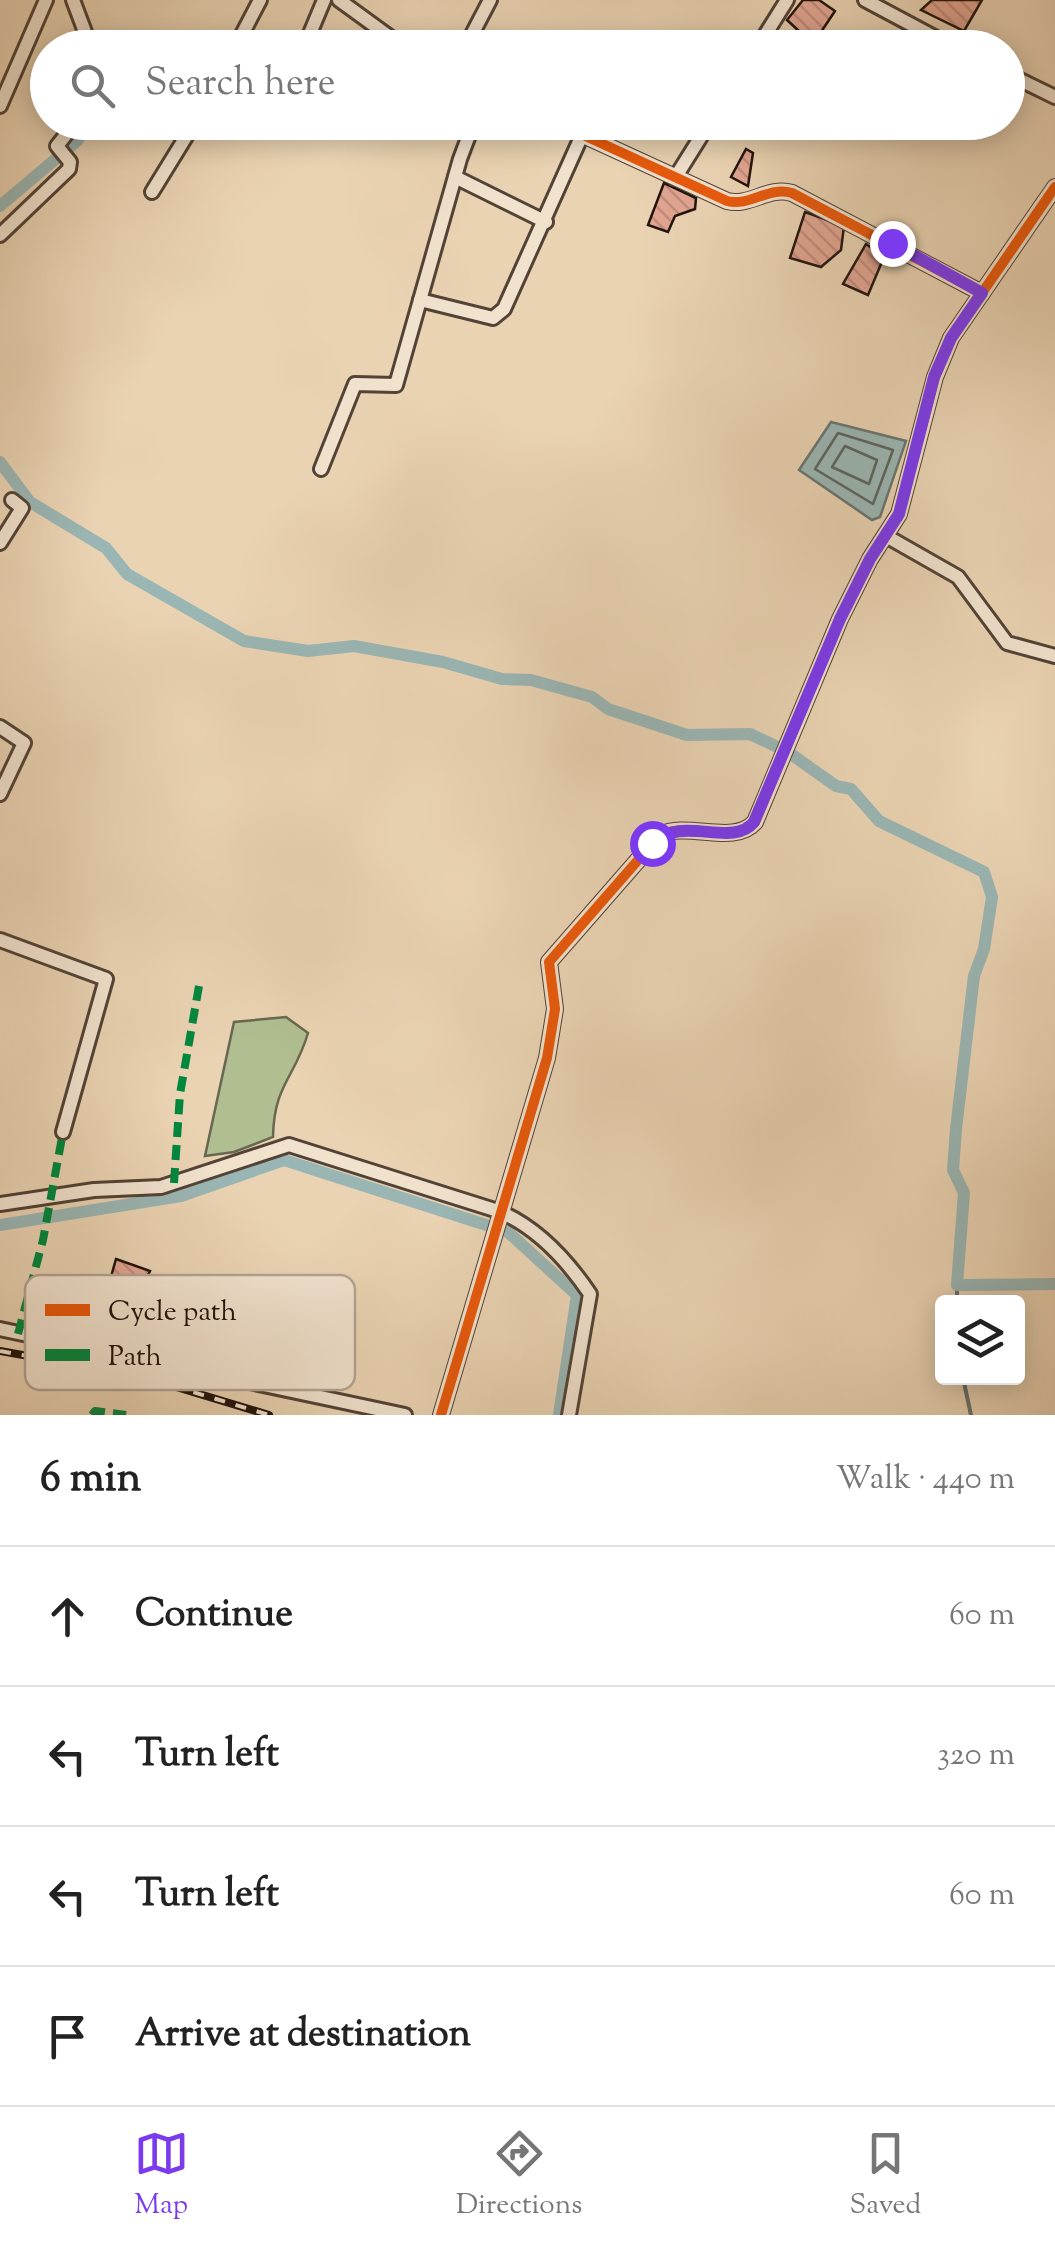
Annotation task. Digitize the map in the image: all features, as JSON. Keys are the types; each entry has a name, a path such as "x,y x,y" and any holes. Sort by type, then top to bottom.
{"street":[{"path":"33,30 46,0"},
{"path":"72,0 84,30"},
{"path":"244,30 260,0"},
{"path":"312,30 324,0"},
{"path":"338,0 380,30"},
{"path":"474,30 490,0"},
{"path":"769,30 788,0"},
{"path":"865,0 921,30"},
{"path":"0,106 30,37"},
{"path":"1025,82 1055,97"},
{"path":"0,235 64,176 68,160 59,148 64,140"},
{"path":"152,192 185,140"},
{"path":"322,468 355,384 396,385 467,140"},
{"path":"420,300 493,318 504,309 580,140"},
{"path":"593,140 734,203 774,191 792,193 982,293"},
{"path":"675,178 699,140"},
{"path":"454,177 546,222"},
{"path":"440,1415 498,1211 547,1058 555,1009 548,976 555,952 660,835 671,830 748,830 855,589 886,536 908,487 934,377 951,338 1053,194"},
{"path":"0,544 22,508 12,500"},
{"path":"886,536 958,577 1007,643 1055,656"},
{"path":"0,726 24,743 0,794"},
{"path":"0,940 106,979 64,1132"},
{"path":"0,1204 94,1190 161,1187 289,1145 498,1211 526,1224 566,1262 590,1294 569,1415"},
{"path":"0,1329 25,1334"},
{"path":"287,1390 404,1415"}],"green space":[{"path":"286,1017 308,1033 281,1093 273,1137 234,1152 205,1156 234,1022"}],"water":[{"path":"831,422 906,441 880,517 872,520 799,470"}],"building":[{"path":"803,0 819,0 835,11 822,30 798,30 787,20"},
{"path":"932,0 982,0 965,30 921,10"},
{"path":"746,149 753,153 748,186 731,177"},
{"path":"664,183 696,198 695,209 675,216 668,232 648,225"},
{"path":"805,212 844,226 841,250 821,267 790,258"},
{"path":"866,244 884,257 868,295 843,284"},
{"path":"116,1259 150,1271 148,1275 111,1275"}],"waterway":[{"path":"0,206 78,140"},
{"path":"0,462 30,502 106,548 127,574 244,641 308,651 354,646 443,662 502,679 531,680 592,697 608,709 687,735 750,734 788,752 836,786 851,789 879,821 984,872 992,897 984,949 974,976 953,1170 964,1193 957,1285 1055,1284"},
{"path":"0,1225 181,1196 284,1160 508,1232 577,1295 559,1415"},
{"path":"957,1285 957,1295"},
{"path":"965,1385 971,1415"}],"railway":[{"path":"0,1351 25,1355"},
{"path":"186,1390 269,1415"}],"marked path":[{"path":"174,1183 180,1094 199,986"},
{"path":"34,1275 63,1132"},
{"path":"18,1334 25,1308"},
{"path":"92,1415 95,1411 126,1415"}],"cycle path":[{"path":"594,140 727,201 775,192 792,193 982,293"},
{"path":"441,1415 547,1058 555,1009 549,962 660,835 684,830 735,832 755,822 840,619 870,559 899,514 935,377 951,338 1055,187"}],"route":[{"path":"652,843 671,830 748,830 840,619 870,559 899,514 934,377 951,338 982,293 892,243"}]}
